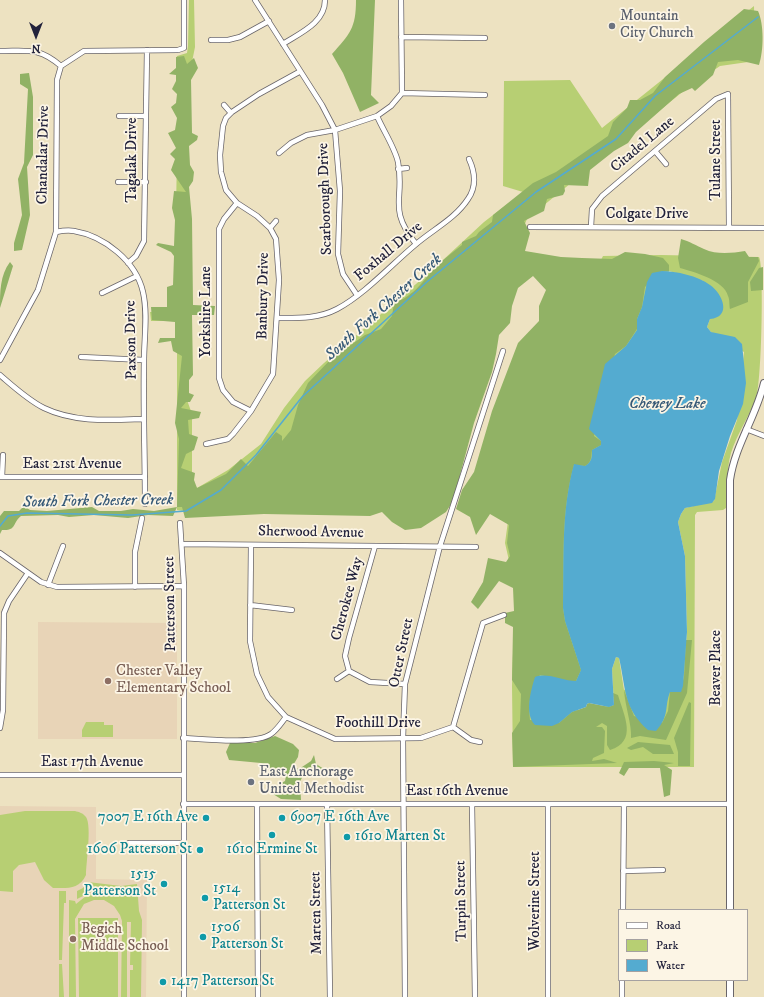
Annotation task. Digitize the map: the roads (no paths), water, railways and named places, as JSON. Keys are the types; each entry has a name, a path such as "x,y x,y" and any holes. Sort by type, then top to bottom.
{"street":[{"path":"0,51 34,51 49,55 61,66 84,51 178,50 184,48 184,0"},
{"name":"Scarborough Drive","path":"255,0 335,130 340,191 338,254 343,274 357,295"},
{"path":"283,44 316,22 324,9 325,0"},
{"path":"279,153 291,143 307,135 335,130 377,116 391,106 402,93 401,0"},
{"path":"211,40 228,40 240,37 269,21"},
{"path":"401,38 485,38"},
{"name":"Tagalak Drive","path":"128,263 136,256 144,241 147,50"},
{"name":"Chandalar Drive","path":"0,360 38,290 56,232 57,80 61,66"},
{"path":"224,105 231,113 259,94 299,72"},
{"path":"402,93 485,95"},
{"name":"Citadel Lane","path":"591,227 592,209 602,196 716,99 728,94"},
{"name":"Tulane Street","path":"728,94 729,227"},
{"name":"Banbury Drive","path":"206,444 228,439 251,411 274,374 277,318 278,248 276,238 270,228 257,216 237,203 226,190 221,172 221,142 224,126 231,113"},
{"path":"119,116 145,116"},
{"path":"377,116 398,161 397,207 400,221 416,244"},
{"path":"655,151 666,164"},
{"name":"Foxhall Drive","path":"277,318 321,316 337,309 357,295 416,244 452,216 468,199 474,186 474,169 469,158"},
{"path":"398,169 407,168"},
{"path":"118,182 146,182"},
{"name":"Yorkshire Lane","path":"237,203 224,219 219,229 218,363 222,390 233,402 251,411"},
{"path":"270,228 276,221"},
{"name":"Colgate Drive","path":"530,227 764,228"},
{"name":"Paxson Drive","path":"56,232 73,230 92,236 111,246 128,263 137,276 143,292 146,332 144,360 145,504"},
{"path":"102,293 137,276"},
{"name":"Otter Street","path":"405,997 403,738 405,684 440,546 503,351"},
{"path":"81,357 144,360"},
{"path":"0,375 35,403 60,414 93,420 144,419"},
{"name":"Beaver Place","path":"730,909 730,480 735,456 758,402 764,383"},
{"path":"746,429 764,436"},
{"path":"1,477 4,455"},
{"name":"East 21st Avenue","path":"1,477 145,476"},
{"path":"135,587 135,552 142,518"},
{"name":"Patterson Street","path":"180,523 184,586 184,997"},
{"name":"Sherwood Avenue","path":"182,544 476,547"},
{"name":"Foothill Drive","path":"251,545 250,641 257,674 268,697 286,717 335,739 421,738 453,727"},
{"path":"48,585 62,546"},
{"name":"Cherokee Way","path":"349,671 345,656 374,546"},
{"path":"0,553 48,585 69,587 184,586"},
{"path":"0,728 3,710 4,613 9,600 28,573"},
{"path":"250,605 292,610"},
{"path":"480,742 471,740 453,727 483,624 504,615"},
{"path":"337,679 349,671 370,682 405,684"},
{"path":"184,673 195,673"},
{"path":"183,738 233,740 258,738 271,734 286,717"},
{"name":"East 17th Avenue","path":"0,775 183,775"},
{"name":"East 16th Avenue","path":"183,804 730,804"},
{"path":"258,804 258,997"},
{"name":"Marten Street","path":"327,804 330,997"},
{"name":"Turpin Street","path":"472,804 475,997"},
{"name":"Wolverine Street","path":"548,804 548,997"},
{"path":"623,909 624,804"},
{"path":"129,843 183,843"},
{"path":"623,871 662,870"},
{"path":"622,981 622,997"},
{"path":"730,981 730,997"}],"water":[{"name":"Cheney Lake","path":"662,271 680,273 699,279 710,285 719,294 722,299 723,310 717,317 710,319 707,327 711,332 735,337 742,344 746,383 743,404 730,436 719,471 715,499 712,503 685,508 678,522 685,556 687,632 683,686 681,692 670,692 665,716 656,731 648,730 634,714 630,705 619,658 616,657 612,669 614,705 609,707 589,703 586,707 572,712 559,723 552,726 535,725 530,715 529,702 535,677 550,676 576,681 581,670 565,621 563,608 565,518 574,464 585,466 591,459 592,450 601,445 601,441 589,429 605,364 626,346 637,330 637,319 642,307 647,282 652,273"}],"waterway":[{"name":"South Fork Chester Creek","path":"0,526 8,516 27,513 132,515 186,511 221,490 256,455 302,397 428,281 536,192 616,139 655,96 758,17"}],"place":[{"name":"Mountain City Church","path":"612,26"},
{"name":"Chester Valley Elementary School","path":"108,681"},
{"name":"East Anchorage United Methodist","path":"251,782"},
{"name":"7007 E 16th Ave","path":"206,818"},
{"name":"6907 E 16th Ave","path":"282,818"},
{"name":"1610 Ermine St","path":"272,835"},
{"name":"1610 Marten St","path":"347,837"},
{"name":"1606 Patterson St","path":"200,850"},
{"name":"1515 Patterson St","path":"164,884"},
{"name":"1514 Patterson St","path":"205,898"},
{"name":"1506 Patterson St","path":"203,937"},
{"name":"Begich Middle School","path":"73,939"},
{"name":"1417 Patterson St","path":"163,982"}]}
